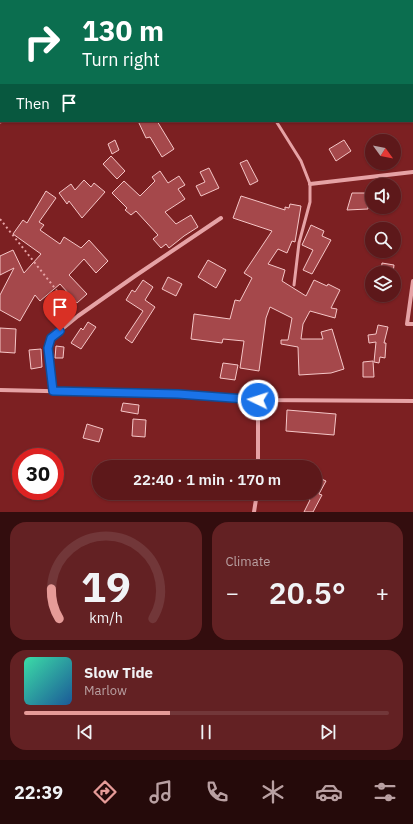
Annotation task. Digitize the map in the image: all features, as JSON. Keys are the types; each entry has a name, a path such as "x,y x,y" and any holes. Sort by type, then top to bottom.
{"street":[{"path":"310,184 413,172"},
{"path":"53,391 48,348 51,338 78,316 221,218"},
{"path":"413,281 407,324 413,324"},
{"path":"0,390 178,394 258,400 413,401"},
{"path":"258,400 258,460"},
{"path":"254,512 256,500"}],"lane":[{"path":"277,122 300,161 310,184 310,202 299,243 294,285"}],"path":[{"path":"0,219 78,316"}],"building":[{"path":"138,122 158,122 174,149 162,157 150,137 146,138"},
{"path":"115,140 119,150 112,154 108,144"},
{"path":"344,140 351,151 336,161 329,149"},
{"path":"111,156 125,171 117,179 103,164"},
{"path":"247,160 258,181 250,185 240,163"},
{"path":"209,168 219,188 201,196 196,186 205,182 200,172"},
{"path":"160,171 168,183 179,176 185,185 178,189 185,199 165,212 176,224 191,215 198,227 169,248 166,244 161,248 153,239 158,235 136,211 131,215 125,210 127,208 112,193 124,181 140,196 155,181 152,177"},
{"path":"84,180 91,187 94,183 105,192 82,218 69,201 67,204 59,193 71,184 75,190"},
{"path":"46,191 56,198 39,222 44,225 40,230 60,244 64,237 81,248 89,240 108,261 96,273 84,259 69,275 87,294 77,303 60,284 40,301 35,295 20,321 0,310 0,295 14,268 0,275 0,256 13,250 24,273 41,254 13,234 23,220 27,223"},
{"path":"352,193 365,193 365,209 347,210"},
{"path":"241,196 285,210 285,207 289,208 290,204 301,206 295,242 292,241 287,253 278,249 268,264 285,270 282,281 306,296 314,280 327,286 328,284 340,290 331,308 337,309 335,318 310,311 303,324 301,339 323,339 321,332 332,329 344,369 331,373 299,375 298,347 281,344 281,340 288,340 292,318 270,307 266,318 259,371 240,368 244,341 223,339 222,343 191,339 194,314 230,319 235,300 240,301 252,278 244,273 272,231 233,218"},
{"path":"311,225 324,231 322,236 331,240 312,274 303,270 313,250 302,245"},
{"path":"208,260 226,270 216,288 198,277"},
{"path":"382,263 394,265 394,266 382,266"},
{"path":"168,277 182,284 176,296 162,289"},
{"path":"143,280 153,287 145,300 155,307 132,343 125,338 143,311 126,300 132,290 135,292"},
{"path":"88,322 96,327 81,349 71,343 81,328 83,330"},
{"path":"378,325 388,327 384,343 386,343 385,358 380,357 379,363 374,362 376,342 369,343 368,335 376,334"},
{"path":"0,328 16,329 15,353 0,352"},
{"path":"56,346 64,347 63,358 55,358"},
{"path":"41,349 42,367 31,369 29,350"},
{"path":"373,361 374,377 363,377 363,362"},
{"path":"223,363 238,365 235,380 220,378"},
{"path":"123,403 139,405 138,414 121,411"},
{"path":"287,410 336,414 334,435 286,431"},
{"path":"133,419 146,420 145,437 132,436"},
{"path":"87,424 103,429 99,442 83,438"},
{"path":"322,479 326,481 322,488"},
{"path":"310,500 319,500 313,512 304,512"}],"route":[{"path":"60,331 51,338 48,348 53,391 178,394 258,400"}]}
